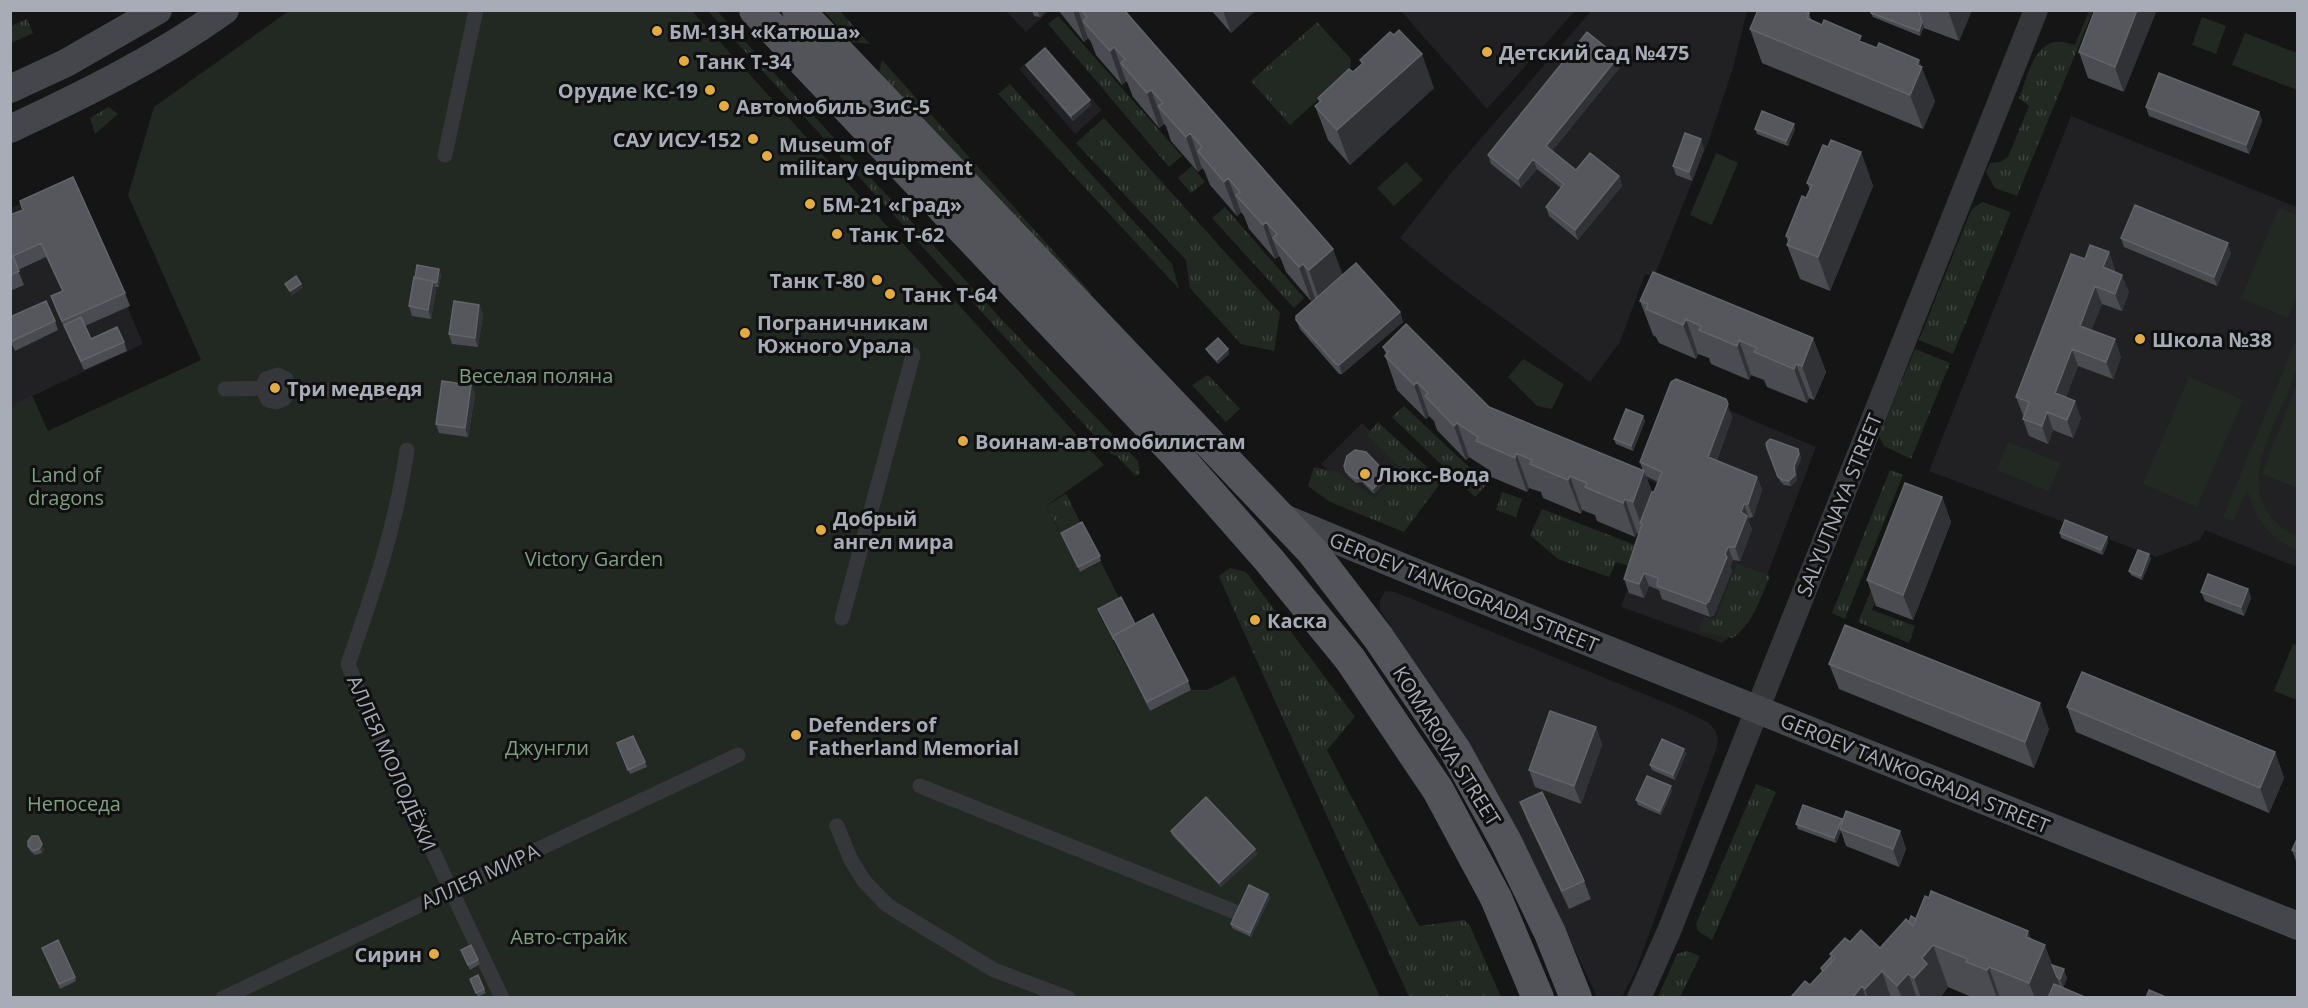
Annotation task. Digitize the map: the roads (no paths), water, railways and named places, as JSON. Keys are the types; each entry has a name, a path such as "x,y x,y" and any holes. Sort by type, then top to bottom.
{"main road":[{"path":"10,89 66,63 158,10"},
{"path":"10,129 61,106 148,60 225,10"},
{"path":"755,10 1167,444 1241,528 1281,517"},
{"name":"GEROEV TANKOGRADA STREET","path":"798,10 1232,469 1281,517 2298,926"},
{"name":"KOMAROVA STREET","path":"1281,517 1312,551 1378,637 1455,750 1506,842 1550,933 1576,998"},
{"name":"KOMAROVA STREET","path":"1241,528 1350,659 1438,790 1497,898 1538,998"}],"street":[{"path":"445,155 476,10"},
{"name":"SALYUTNAYA STREET","path":"1639,998 1669,932 2036,10"},
{"path":"842,618 913,355"},
{"path":"225,390 262,388 268,400 276,402 284,399 289,389 385,392"},
{"name":"АЛЛЕЯ МОЛОДЁЖИ","path":"407,450 402,483 381,570 348,664 365,708 502,998"},
{"name":"АЛЛЕЯ МИРА","path":"223,998 738,755"},
{"path":"921,786 1238,914"},
{"path":"837,826 851,860 864,881 886,905 994,970 1068,998"}],"place":[{"name":"БМ-13Н «Катюша»","path":"657,31"},
{"name":"Детский сад №475","path":"1487,52"},
{"name":"Танк Т-34","path":"684,61"},
{"name":"Орудие КС-19","path":"710,90"},
{"name":"Автомобиль ЗиС-5","path":"724,106"},
{"name":"САУ ИСУ-152","path":"753,139"},
{"name":"Museum of military equipment","path":"767,156"},
{"name":"БМ-21 «Град»","path":"810,204"},
{"name":"Танк Т-62","path":"837,234"},
{"name":"Танк Т-80","path":"877,280"},
{"name":"Танк Т-64","path":"890,294"},
{"name":"Пограничникам Южного Урала","path":"745,333"},
{"name":"Школа №38","path":"2140,339"},
{"name":"Три медведя","path":"275,388"},
{"name":"Воинам-автомобилистам","path":"963,441"},
{"name":"Люкс-Вода","path":"1365,474"},
{"name":"Добрый ангел мира","path":"821,530"},
{"name":"Каска","path":"1255,620"},
{"name":"Defenders of Fatherland Memorial","path":"796,735"},
{"name":"Сирин","path":"434,954"}],"park label":[{"name":"Веселая поляна","path":"536,375"},
{"name":"Land of dragons","path":"66,486"},
{"name":"Victory Garden","path":"594,558"},
{"name":"Джунгли","path":"547,747"},
{"name":"Непоседа","path":"74,803"},
{"name":"Авто-страйк","path":"569,936"}]}
